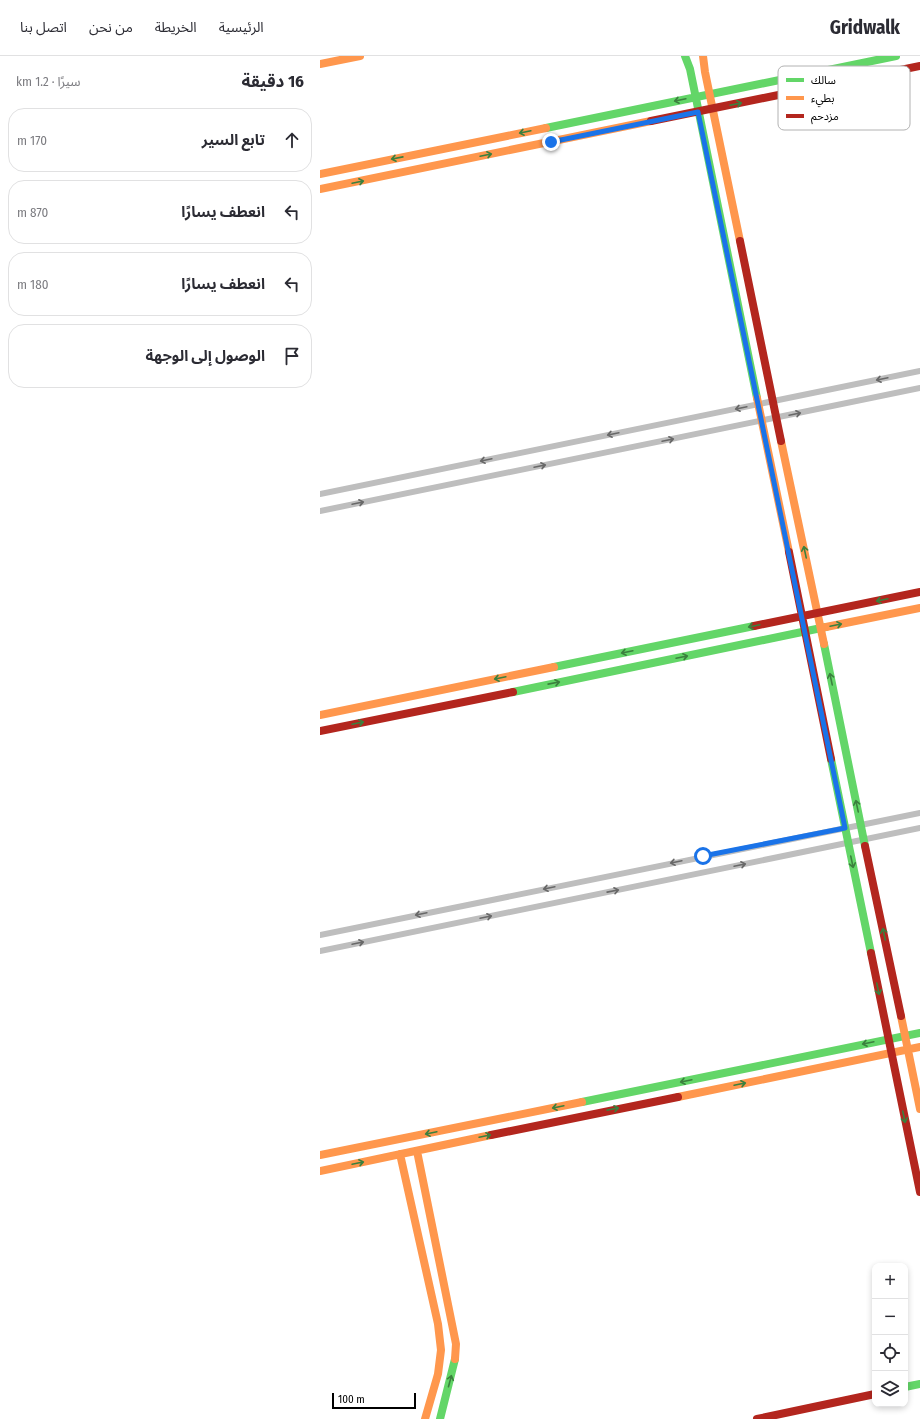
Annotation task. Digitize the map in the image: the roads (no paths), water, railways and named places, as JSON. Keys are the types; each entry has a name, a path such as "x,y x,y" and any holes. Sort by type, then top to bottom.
{"street":[{"path":"325,61 356,56"},
{"path":"685,56 690,69 804,632 920,1192"},
{"path":"704,56 705,72 714,108 920,1109"},
{"path":"847,66 896,56"},
{"path":"910,68 920,66"},
{"path":"320,174 778,80"},
{"path":"320,189 778,95"},
{"path":"320,494 920,371"},
{"path":"320,511 920,388"},
{"path":"320,715 920,592"},
{"path":"320,731 920,608"},
{"path":"320,935 920,813"},
{"path":"320,951 920,828"},
{"path":"320,1155 920,1033"},
{"path":"320,1171 598,1112 920,1047"},
{"path":"595,1099 598,1112"},
{"path":"417,1151 456,1344 455,1362 440,1419"},
{"path":"400,1154 438,1324 442,1350 438,1374 425,1419"},
{"path":"908,1386 920,1384"},
{"path":"757,1419 872,1395"}]}
